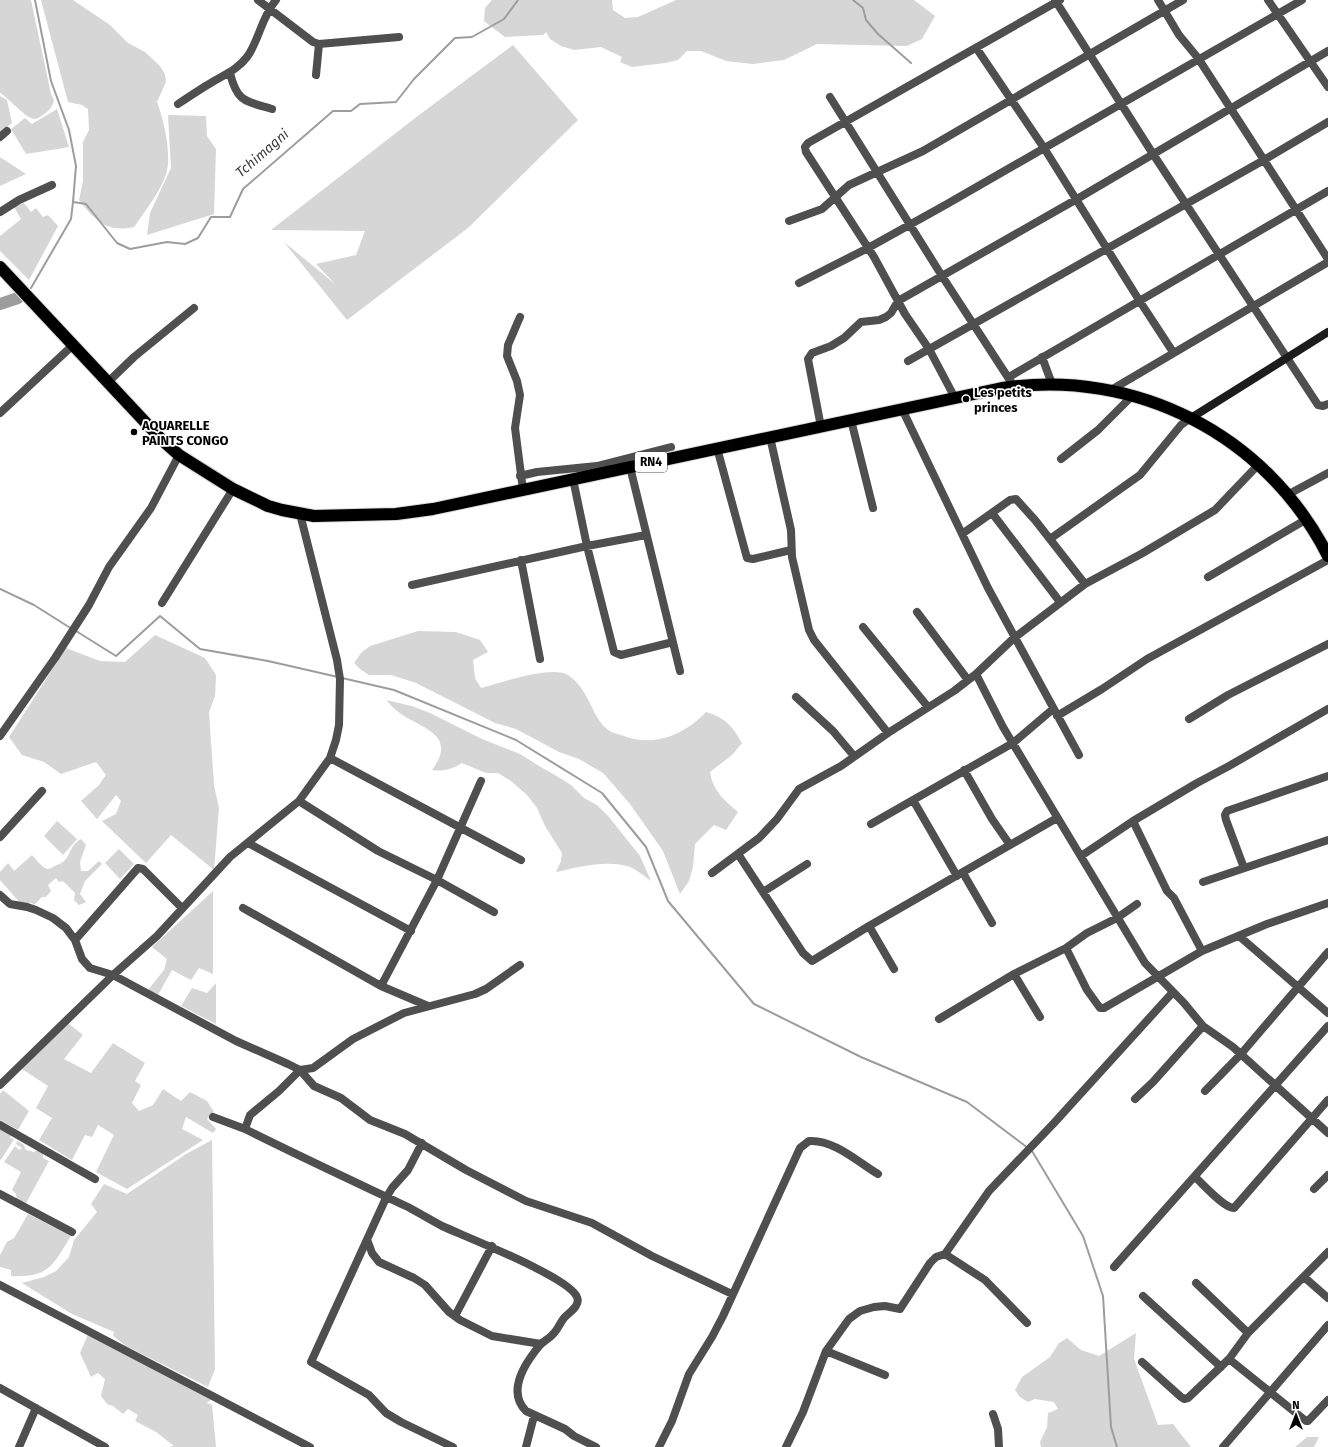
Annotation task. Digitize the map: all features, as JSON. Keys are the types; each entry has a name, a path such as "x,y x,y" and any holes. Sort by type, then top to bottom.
{"highway":[{"name":"RN4","path":"0,267 139,417 179,455 233,489 268,506 300,514 333,516 396,514 433,509 955,398 1011,382 1091,386 1132,395 1191,418 1225,437 1259,464 1289,494 1326,549"}],"street":[{"path":"258,0 308,38 319,44 399,37"},
{"path":"178,104 215,80 230,73 251,52 262,22 276,0"},
{"path":"1111,390 1328,260 1198,58 1180,35 1158,0"},
{"path":"789,221 822,208 849,185 923,151 1183,0"},
{"path":"1268,0 1328,87"},
{"path":"798,284 868,248 1198,58 1302,0"},
{"path":"955,398 930,349 898,301 868,248 836,196 806,152 805,148 808,143 1057,1 1153,154 1318,405 1323,406 1328,404"},
{"path":"316,75 319,44"},
{"path":"976,48 1078,199 1138,300 1173,352"},
{"path":"822,427 808,361 809,355 837,342 861,322 879,320 886,317 891,313 898,301 1078,199 1230,108 1328,52"},
{"path":"230,73 234,90 238,95 250,102 272,109"},
{"path":"830,97 942,276 1011,382 1042,357 1138,300 1220,256 1328,191"},
{"path":"908,361 1264,160 1328,122"},
{"path":"0,212 19,200 52,185"},
{"path":"108,383 134,357 194,308"},
{"path":"520,317 508,345 506,356 517,381 520,395 515,428 523,490"},
{"path":"1050,539 1140,475 1181,425 1328,332"},
{"path":"0,413 72,346"},
{"path":"1042,357 1052,384"},
{"path":"1061,459 1098,430 1132,395"},
{"path":"902,409 1014,638 1041,682 1055,712 1079,755"},
{"path":"850,420 873,508"},
{"path":"770,437 791,530 791,550 807,623 814,640 888,733"},
{"path":"520,476 597,466 671,447"},
{"path":"716,448 747,558 753,559 791,550"},
{"path":"0,736 55,658 113,561 151,508 179,455"},
{"path":"712,873 759,838 777,819 799,789 841,766 968,680 1014,638 1085,584 1142,554 1215,510 1259,464"},
{"path":"630,467 680,670"},
{"path":"1289,494 1328,473"},
{"path":"573,479 587,546 614,652 621,654 673,642"},
{"path":"162,603 233,489"},
{"path":"962,534 1010,500 1016,499 1085,584"},
{"path":"992,513 1060,602"},
{"path":"0,1085 113,975 157,936 230,857 299,801 330,758 339,725 340,679 337,660 300,514"},
{"path":"1208,577 1307,519"},
{"path":"412,585 521,560 646,535"},
{"path":"521,560 540,659"},
{"path":"871,824 1012,743 1055,712 1102,689 1147,659 1328,560"},
{"path":"917,612 968,680"},
{"path":"863,627 928,707"},
{"path":"1189,719 1228,695 1328,644"},
{"path":"976,674 1012,743 1145,963 1160,977 1204,1026 1241,1054 1328,1133"},
{"path":"796,697 833,731 854,756"},
{"path":"1081,856 1133,821 1197,782 1229,766 1328,709"},
{"path":"330,758 520,860"},
{"path":"964,770 992,820 1010,845"},
{"path":"1244,868 1226,820 1225,815 1227,811 1328,776"},
{"path":"381,986 437,880 481,781"},
{"path":"0,837 42,791"},
{"path":"913,800 992,923"},
{"path":"299,801 378,851 437,880 494,912"},
{"path":"738,854 806,957 812,961 868,926 1057,818"},
{"path":"1133,821 1166,891 1174,898 1202,951"},
{"path":"1204,882 1328,840"},
{"path":"248,843 410,931"},
{"path":"763,892 807,864"},
{"path":"75,940 138,868 143,869 182,908"},
{"path":"0,895 10,904 27,906 53,918 66,928 75,940 85,964 90,968 113,975 236,1042 300,1070 314,1086 341,1098 370,1120 405,1134 466,1170 526,1202 592,1223 652,1256 732,1294"},
{"path":"1066,948 1087,990 1100,1008 1104,1008 1160,977 1202,951 1267,924 1328,903"},
{"path":"939,1019 1014,974 1066,948 1087,933 1117,918 1137,904"},
{"path":"243,908 381,986 428,1006"},
{"path":"868,926 894,969"},
{"path":"1239,936 1297,988 1328,1013"},
{"path":"1205,1091 1241,1054 1328,952"},
{"path":"245,1129 250,1115 279,1091 300,1070 313,1068 353,1039 404,1013 475,994 486,989 520,965"},
{"path":"1014,974 1040,1017"},
{"path":"786,1447 804,1412 826,1352 849,1318 860,1311 885,1306 900,1309 930,1264 936,1257 945,1254 988,1191 1054,1123 1173,992"},
{"path":"1135,1099 1153,1082 1204,1026"},
{"path":"1114,1268 1328,1026"},
{"path":"1195,1177 1222,1202 1230,1208 1234,1208 1328,1100"},
{"path":"213,1117 245,1129 386,1198 408,1207 444,1226 492,1246 559,1280 577,1296 578,1301 576,1306 564,1318 554,1333 541,1344 524,1366 516,1394 521,1406 534,1416 565,1428 579,1439 596,1447"},
{"path":"0,1125 95,1179"},
{"path":"659,1447 672,1421 689,1374 712,1337 800,1148 804,1143 813,1140 832,1146 878,1174"},
{"path":"422,1143 408,1170 392,1188 386,1198 368,1242 311,1362 369,1396 386,1414 454,1447"},
{"path":"1314,1189 1328,1175"},
{"path":"0,1194 72,1232"},
{"path":"368,1242 372,1253 379,1262 414,1278 425,1285 455,1316 492,1336 541,1344"},
{"path":"455,1316 492,1246"},
{"path":"1142,1362 1184,1399 1193,1394 1229,1359 1248,1333 1328,1252"},
{"path":"945,1254 984,1280 1027,1323"},
{"path":"1304,1277 1328,1298"},
{"path":"1196,1283 1248,1333"},
{"path":"0,1286 310,1447"},
{"path":"1143,1296 1221,1367"},
{"path":"1223,1447 1328,1325"},
{"path":"826,1352 885,1375"},
{"path":"1229,1359 1269,1394 1308,1422 1328,1400"},
{"path":"0,1388 105,1447"},
{"path":"19,1447 36,1408"},
{"path":"993,1414 998,1429 999,1447"},
{"path":"526,1447 534,1416"}],"shaded area":[{"path":"0,0 31,0 51,94 54,100 49,111 36,119 27,116 0,93"},
{"path":"41,0 73,0 110,25 128,43 145,52 160,66 165,74 166,82 157,102 167,140 167,169 159,190 134,227 116,228 102,223 90,214 79,200 83,181 83,142 89,130 88,109 82,105 68,102"},
{"path":"492,0 612,0 613,10 625,18 638,17 676,0 914,0 935,16 922,39 907,46 817,44 784,60 753,64 726,61 701,51 687,51 678,60 632,67 620,62 622,57 601,47 574,50 561,46 550,39 546,32 543,35 505,37 484,21 485,8"},
{"path":"513,45 578,120 468,228 347,320 284,242 335,284 316,264 356,255 365,231 271,230 419,115"},
{"path":"0,96 7,100 12,123 0,133"},
{"path":"57,109 69,147 26,154 11,129 25,118 32,124"},
{"path":"168,115 206,116 207,136 216,149 214,214 147,235 150,213 171,168"},
{"path":"0,157 26,174 0,186"},
{"path":"24,203 31,212 36,208 43,217 48,215 58,226 29,280 0,251 0,236 21,219 14,207"},
{"path":"418,631 456,632 480,640 488,652 473,660 475,678 481,688 538,673 560,672 568,675 581,688 597,717 607,729 614,733 633,739 655,740 677,733 687,728 706,712 719,717 728,723 742,743 732,755 710,772 711,779 716,790 738,812 726,830 714,825 695,844 693,867 689,881 680,894 663,851 630,804 603,773 579,759 559,752 516,729 495,723 416,683 391,675 369,675 354,663 361,653 370,646"},
{"path":"155,635 205,658 216,675 215,696 209,712 214,785 219,808 214,870 171,835 146,863 102,821 116,814 121,801 116,795 97,819 81,801 99,785 106,775 96,762 61,774 44,762 22,755 9,737 66,648 100,661 125,662"},
{"path":"386,700 412,706 430,713 482,739 520,754 571,785 584,798 597,805 609,817 640,856 651,881 633,868 619,864 592,865 556,872 561,861 562,853 545,826 537,808 527,795 511,781 498,773 486,773 462,763 448,770 432,770 439,758 441,748 439,740 433,733 397,711"},
{"path":"57,821 77,839 63,855 44,836"},
{"path":"81,839 86,845 80,862 81,871 88,871 99,861 102,864 85,881 80,894 86,902 79,905 74,900 75,893 63,881 59,882 56,878 48,885 51,891 46,897 42,897 34,905 31,902 28,906 21,904 0,880 0,872 8,863 14,871 32,855 46,869 62,863 74,845"},
{"path":"119,849 134,864 120,879 105,863"},
{"path":"213,891 213,974 199,968 191,980 172,970 158,995 148,990 164,970 167,959 152,947"},
{"path":"216,983 216,1024 181,1006 192,988 207,993"},
{"path":"68,1023 83,1035 64,1059 91,1073 113,1043 145,1063 135,1081 141,1085 132,1103 139,1111 153,1105 163,1089 181,1101 190,1092 207,1101 214,1112 207,1119 216,1129 213,1133 186,1117 182,1129 203,1140 127,1189 96,1172 114,1135 98,1125 92,1137 85,1135 72,1160 39,1140 52,1118 36,1108 48,1086 22,1069"},
{"path":"3,1090 29,1111 18,1130 0,1120 0,1094"},
{"path":"0,1129 12,1134 10,1138 14,1139 1,1160 0,1159"},
{"path":"212,1140 215,1369 208,1387 126,1346 113,1336 114,1332 72,1314 22,1283 44,1277 56,1271 69,1257 74,1240 97,1212 91,1204 104,1184 127,1194 186,1154"},
{"path":"17,1141 23,1144 26,1150 34,1152 38,1150 43,1152 43,1158 49,1161 25,1205 17,1201 16,1194 12,1190 21,1172 4,1162 15,1146 19,1150 22,1148 16,1144"},
{"path":"28,1214 71,1236 54,1262 42,1272 34,1275 11,1276 11,1270 0,1267 0,1255 7,1242 14,1238"},
{"path":"89,1332 215,1396 207,1403 212,1405 216,1447 169,1447 174,1446 156,1432 135,1421 138,1415 128,1409 123,1414 113,1406 107,1404 101,1396 105,1379 98,1373 91,1377 80,1353"},
{"path":"1136,1333 1134,1359 1158,1425 1173,1424 1191,1447 1041,1447 1040,1442 1047,1427 1048,1413 1058,1409 1054,1402 1035,1399 1028,1402 1020,1397 1015,1390 1022,1377 1050,1357 1059,1343 1067,1338 1081,1350 1099,1356"},
{"path":"1307,1437 1319,1437 1314,1447 1295,1447"}],"waterway":[{"path":"35,0 51,81 69,130 76,166 73,202"},
{"name":"Tchimagni","path":"31,288 71,219 73,202 86,204 117,243 130,249 167,242 185,244 198,238 211,217 230,217 243,189 333,111 351,111 360,104 396,102 414,79 455,38 472,37 504,19 518,0"},
{"path":"853,0 863,8 866,20 878,34 911,63"},
{"name":"Tchimagni","path":"0,304 18,298"},
{"path":"0,589 34,605 72,629"},
{"path":"76,631 116,656 160,616 200,649 268,661 338,677"},
{"path":"342,678 394,690 516,740 602,793 646,847 668,901 754,1004 861,1057 967,1102 1028,1148"},
{"path":"1032,1151 1083,1236 1103,1296 1111,1427 1117,1447"}],"place":[{"name":"Les petits princes","path":"966,399"},
{"name":"AQUARELLE PAINTS CONGO","path":"134,432"}]}
